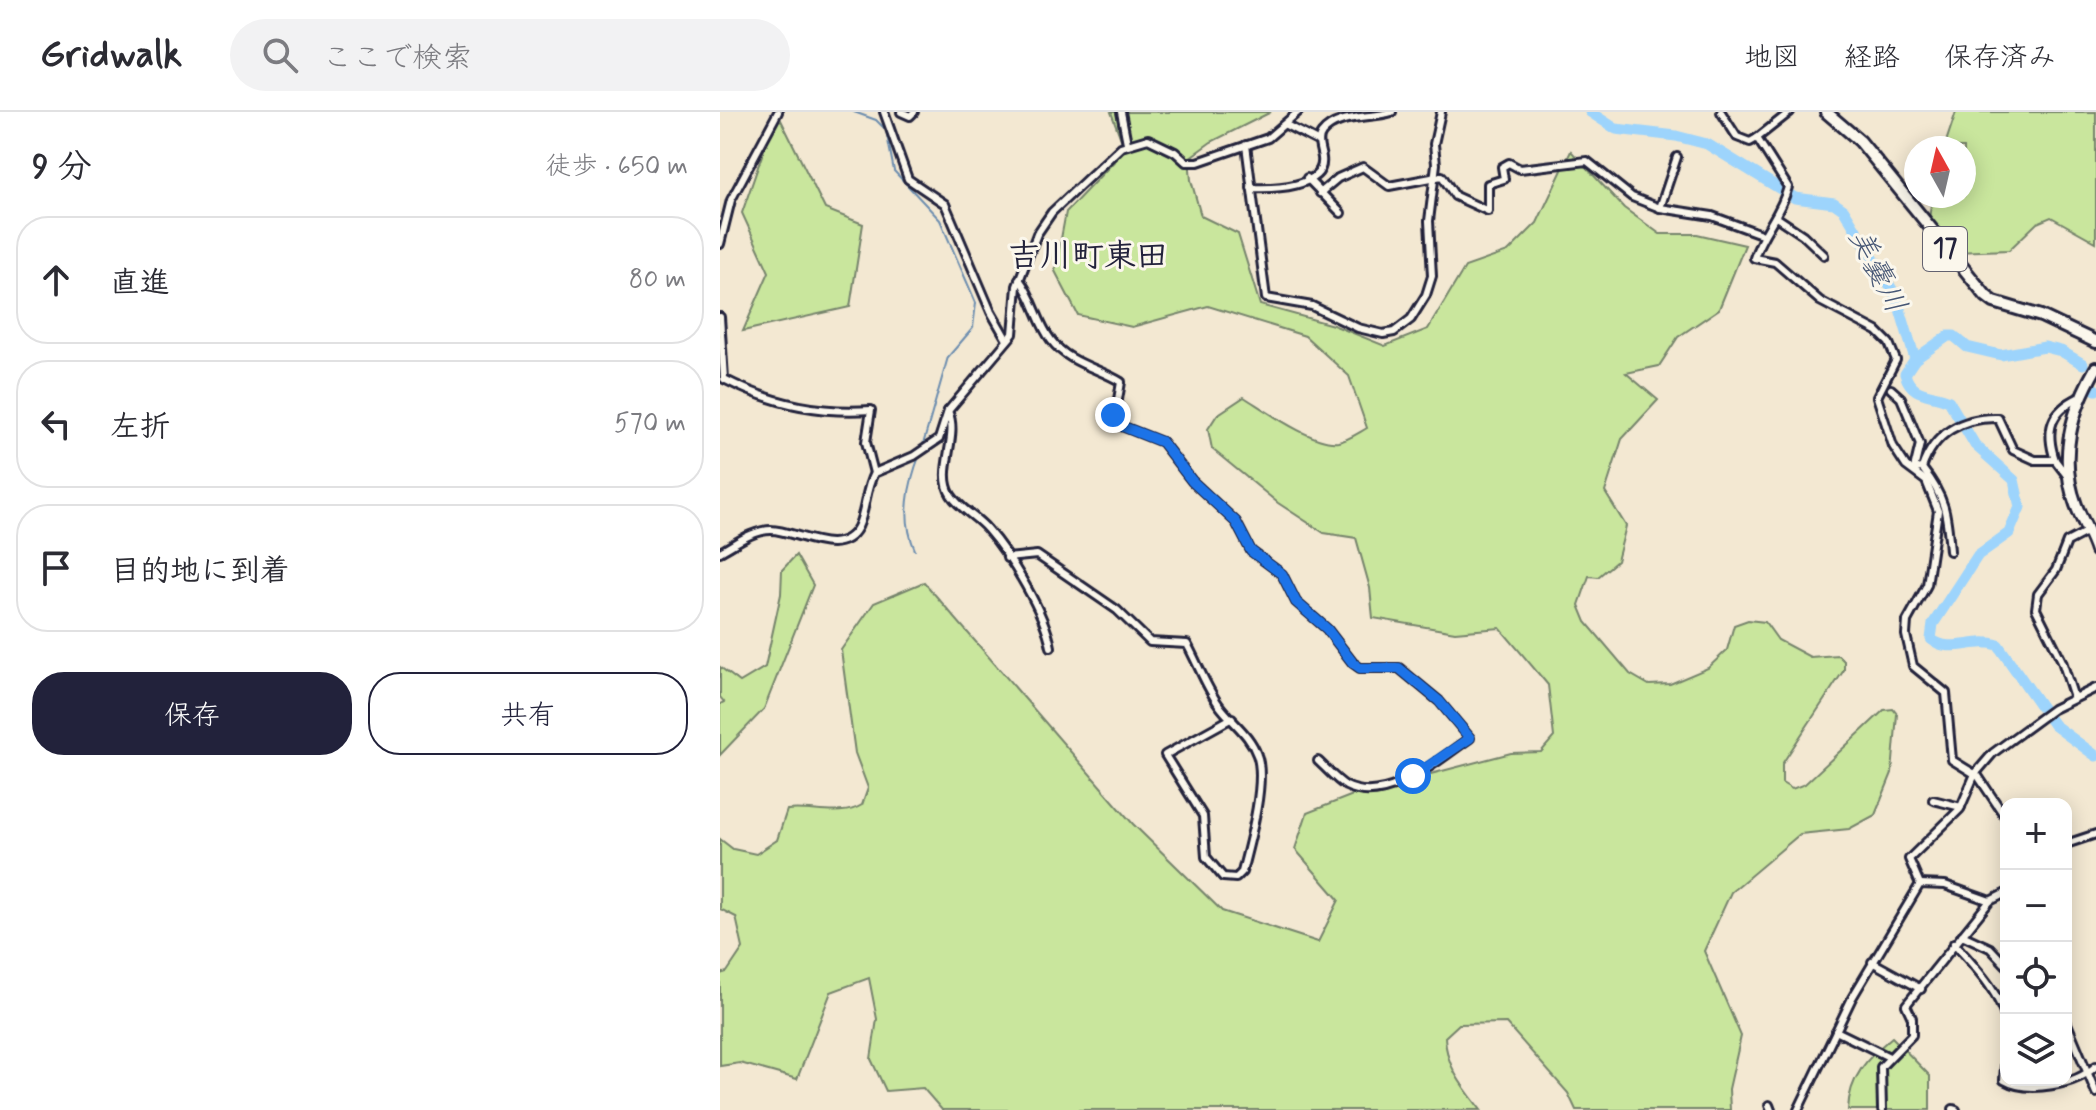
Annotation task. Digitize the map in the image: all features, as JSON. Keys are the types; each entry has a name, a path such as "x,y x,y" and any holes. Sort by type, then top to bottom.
{"main road":[{"name":"17","path":"1826,112 1860,141 1986,296 1994,302 2041,316 2096,342"},
{"path":"2096,368 2080,397 2069,438 2068,477 2096,551"}],"street":[{"path":"720,244 731,200 778,112"},
{"path":"884,112 908,179 945,204 991,312 1007,340"},
{"path":"901,112 910,116 914,112"},
{"path":"1121,112 1127,143"},
{"path":"874,473 931,447 942,434 948,411 1013,334 1019,279 1027,253 1052,212 1127,143 1148,139 1175,152 1186,162 1198,162 1268,138 1298,112"},
{"path":"1335,112 1341,119"},
{"path":"1251,188 1294,187 1307,178 1316,177 1323,162 1319,142 1322,132 1341,119 1392,112"},
{"path":"1246,145 1266,298 1300,303 1383,334 1394,332 1411,319 1426,295 1432,265 1429,221 1435,177 1434,144 1441,112"},
{"path":"1721,112 1737,137 1750,142 1790,112"},
{"path":"1286,125 1319,142"},
{"path":"1757,138 1786,179 1786,195 1776,217 1761,234 1754,258 1775,262 1820,301 1877,331 1889,343 1896,360 1877,397 1893,446 1906,466 1918,468 1937,487 1948,511 1950,551"},
{"path":"1660,208 1677,157"},
{"path":"1320,193 1357,167 1363,167 1389,186 1442,176 1455,196 1488,211 1488,184 1504,179 1502,167 1509,163 1520,169 1587,161 1632,197 1660,208 1712,216 1761,234"},
{"path":"1307,178 1341,213"},
{"path":"720,197 731,200"},
{"path":"1776,217 1803,235 1824,255"},
{"path":"1019,279 1032,295 1048,337 1057,348 1121,382 1114,423 1162,442 1192,481 1236,522 1251,551 1282,574 1296,602 1327,629 1353,663 1360,668 1399,668 1439,701 1470,738 1413,776 1384,788 1367,791 1346,786 1318,761"},
{"path":"720,317 724,379 749,393 817,410 871,410 866,442 874,473 857,527 845,539 823,543 785,532 762,531 720,552"},
{"path":"1891,389 1901,398 1920,444 1918,468 1931,491 1939,521 1930,552 1927,585 1907,621 1907,652 1924,679 1946,693 1952,760 1975,774 2000,809"},
{"path":"2068,477 2055,460 2049,428 2053,420 2080,397"},
{"path":"948,411 952,428 947,477 949,493 990,532 1045,624 1051,647"},
{"path":"1918,468 1934,440 1955,426 1998,418 2013,450 2035,460 2055,460"},
{"path":"2074,698 2062,661 2038,618 2036,600 2056,570 2067,542 2088,531"},
{"path":"1007,558 1037,555 1117,610 1150,642 1183,641 1219,706 1232,718 1258,756 1259,773 1244,864 1236,878 1223,877 1206,857 1203,816 1165,755 1232,718"},
{"path":"1920,884 1909,859 1961,807 1975,774 2006,742 2053,709 2096,688"},
{"path":"1942,712 1947,728"},
{"path":"1933,800 1961,807"},
{"path":"2072,842 2096,834"},
{"path":"1920,884 1953,887 1990,901"},
{"path":"1798,1110 1872,962 1920,884"},
{"path":"1882,1110 1879,1073 1889,1057 1912,1035 1912,1018 1906,1005 1990,901 2000,896"},
{"path":"1962,935 1990,948 2000,959"},
{"path":"1954,943 1989,984 2001,1002 2004,1014"},
{"path":"1872,962 1921,989"},
{"path":"1836,1031 1889,1057"},
{"path":"2072,1035 2096,1093"},
{"path":"2072,1078 2089,1073 2096,1066"}],"green space":[{"path":"777,112 825,209 863,224 850,307 743,331 769,272 742,213"},
{"path":"1111,112 1271,112 1211,142 1189,158 1191,180 1201,216 1238,234 1260,305 1333,325 1385,346 1428,329 1465,267 1508,252 1537,223 1571,151 1624,208 1660,234 1697,234 1745,245 1719,309 1678,337 1659,366 1626,373 1658,400 1622,439 1605,492 1626,526 1617,561 1598,577 1589,576 1579,605 1586,622 1630,674 1649,685 1670,684 1708,668 1727,650 1734,625 1748,620 1765,622 1778,640 1810,657 1838,655 1844,661 1844,670 1782,764 1782,783 1792,789 1805,784 1884,710 1893,709 1897,714 1892,773 1875,815 1849,829 1800,834 1731,892 1704,951 1741,1036 1729,1089 1730,1110 1576,1110 1568,1093 1506,1023 1459,1024 1445,1037 1452,1067 1481,1110 942,1110 923,1088 886,1091 871,1059 877,1019 869,978 831,992 797,1079 740,1063 720,1066 720,974 727,972 743,948 736,917 720,909 720,839 733,849 756,854 777,840 787,810 836,812 862,805 868,788 855,753 841,650 874,603 924,582 1133,824 1222,911 1318,942 1339,900 1295,849 1307,813 1358,793 1511,753 1541,752 1554,737 1548,685 1500,628 1455,632 1373,618 1370,588 1356,538 1324,533 1278,503 1212,449 1208,429 1217,415 1244,397 1290,426 1316,438 1338,442 1367,428 1349,376 1305,336 1208,306 1132,327 1078,315 1055,271 1066,212 1125,150"},
{"path":"1956,112 2096,112 2096,242 2051,217 2037,223 2009,250 1953,252 1929,220 1930,208 1976,208 1976,136 1948,136"},
{"path":"796,555 813,585 764,709 720,755 720,704 724,702 720,697 720,667 740,682 765,667 781,594 782,570"},
{"path":"1892,1037 1930,1076 1930,1110 1848,1110 1852,1087 1861,1069"}],"waterway":[{"path":"854,112 876,120 886,130 894,171 940,220 976,303 973,328 948,357 922,448"},
{"name":"美嚢川","path":"1590,112 1616,129 1676,136 1707,144 1795,198 1834,203 1844,210 1896,296 1915,359 1905,374 1908,382 1917,391 1949,401 1975,445 2014,480 2020,507 2009,533 1978,555 1933,624 1931,639 1946,646 1998,645 2054,725 2096,756"},
{"path":"1915,359 1948,336 1954,336 1967,347 2001,355 2045,347 2061,351 2083,364"},
{"path":"915,550 907,514 912,478 920,454"}],"district":[{"name":"吉川町東田","path":"1088,257"}],"route":[{"path":"1113,415 1114,423 1123,429 1152,436 1170,450 1192,481 1214,498 1236,522 1251,551 1282,574 1296,602 1327,629 1345,656 1360,668 1399,668 1460,722 1470,738 1413,776"}]}
